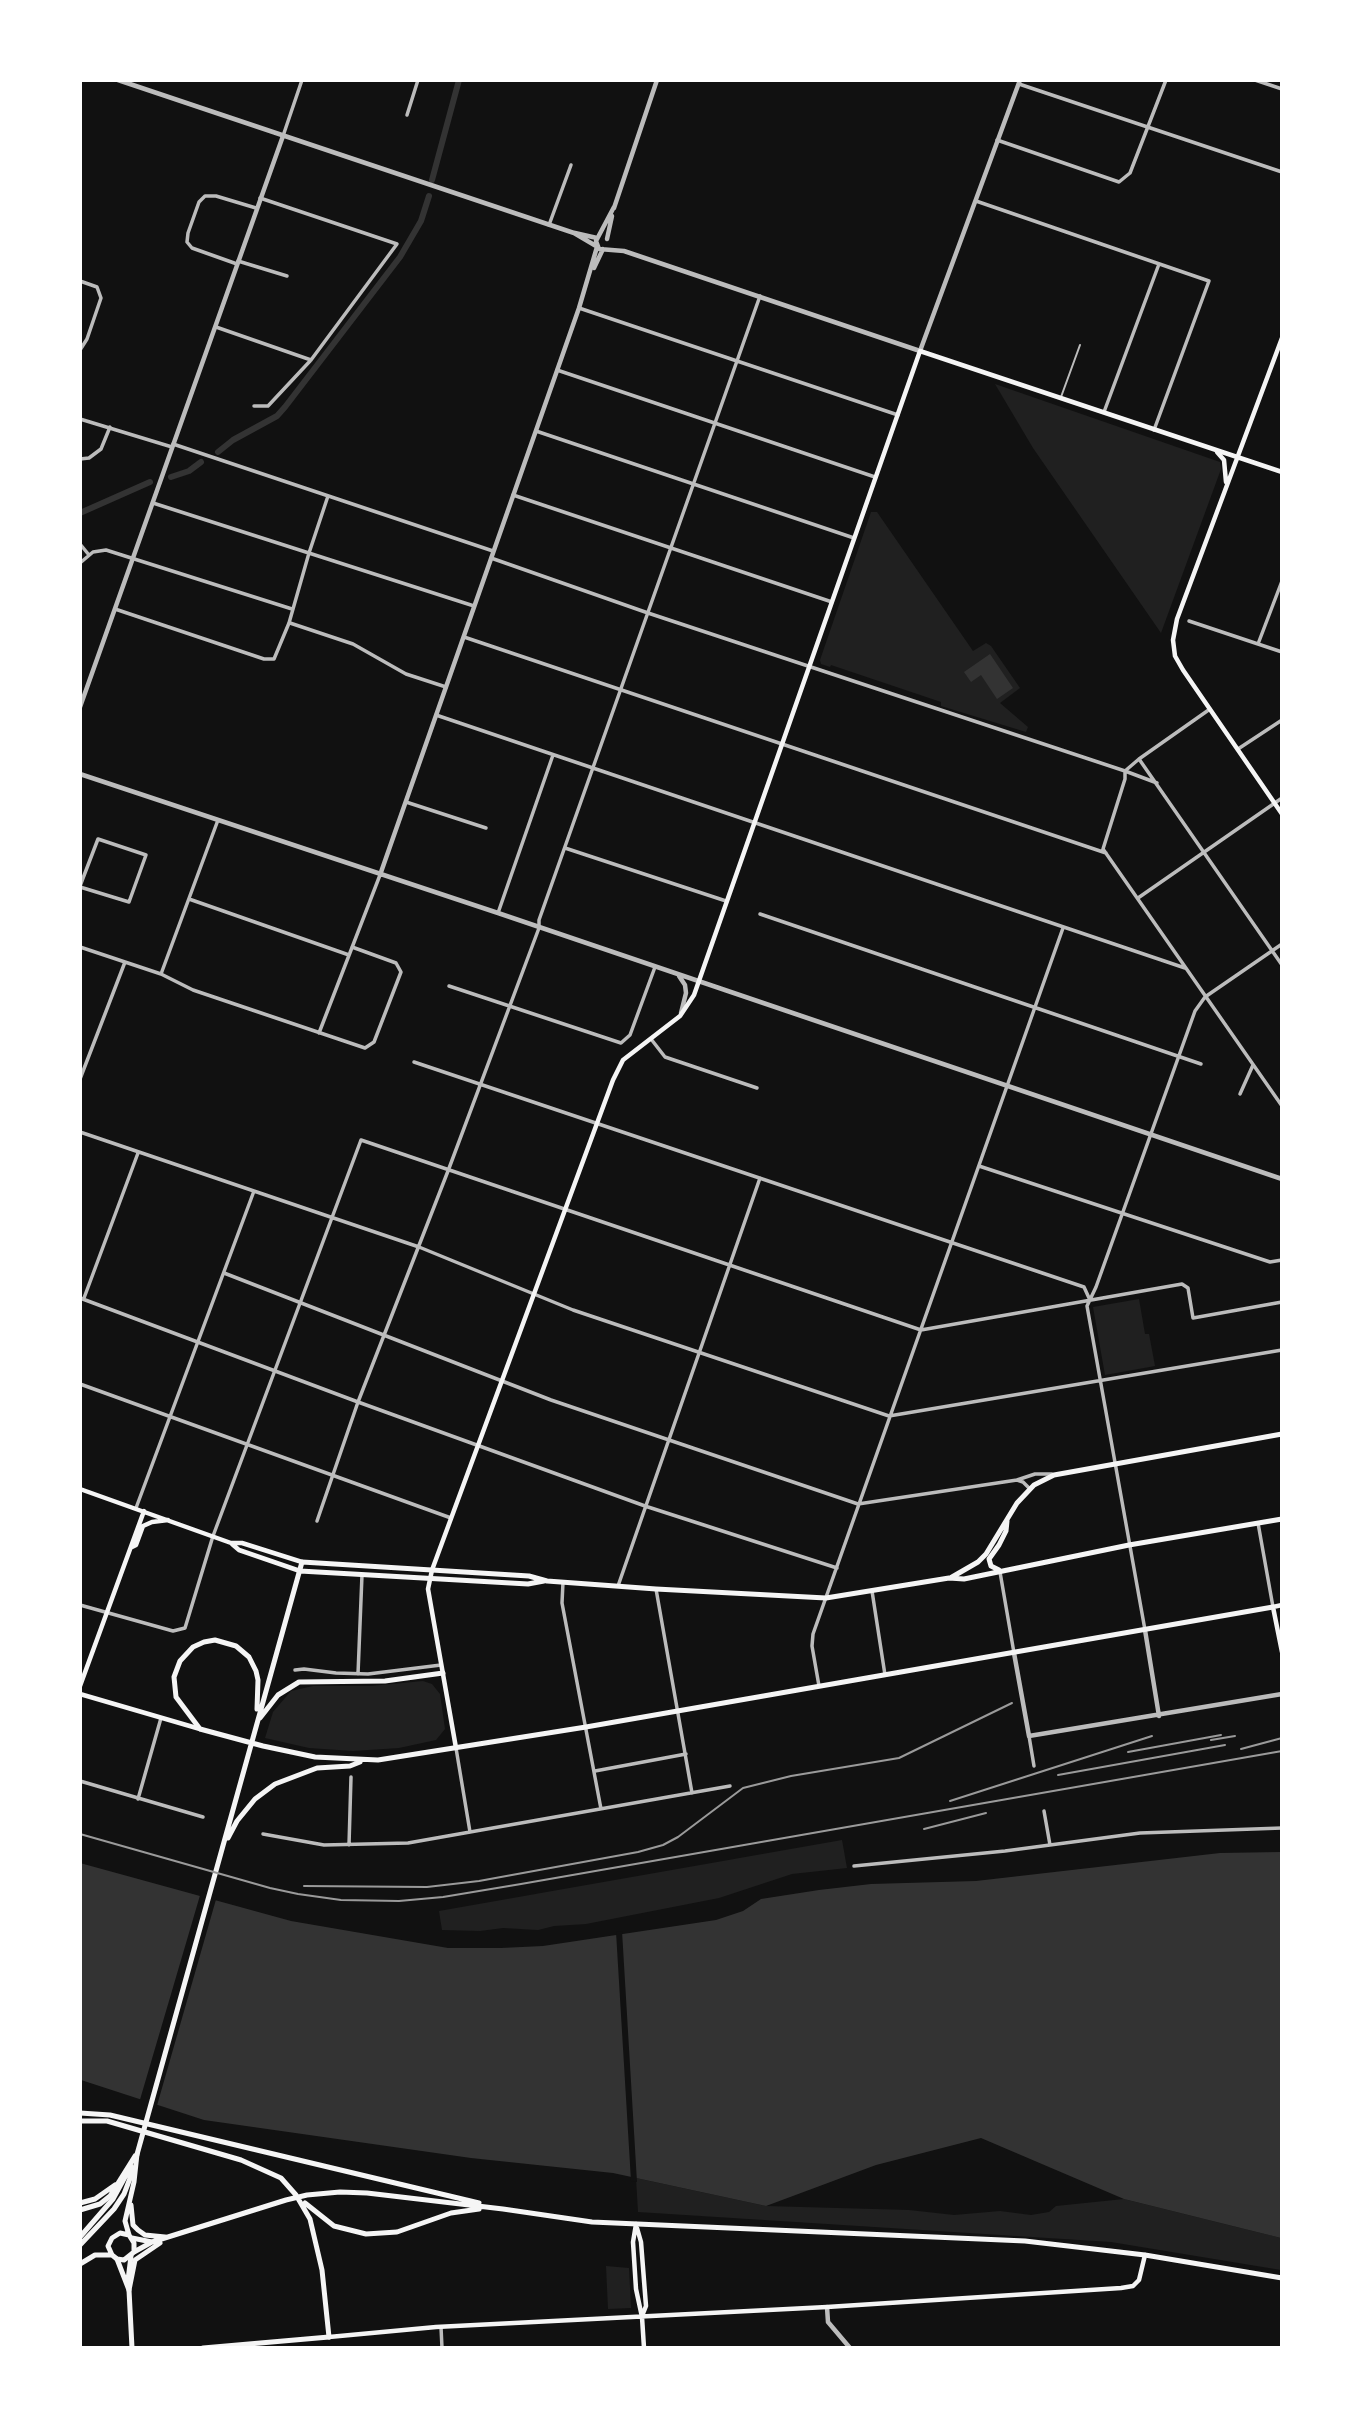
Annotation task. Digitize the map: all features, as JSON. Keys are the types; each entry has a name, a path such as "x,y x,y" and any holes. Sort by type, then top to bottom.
{"main road":[{"path":"1282,338 1177,619 1173,639 1175,656 1183,670 1282,814"},
{"path":"456,1748 428,1589 429,1579 613,1080 623,1060 689,1006 699,981 920,351 1282,472"},
{"path":"1214,450 1224,460 1226,486"},
{"path":"949,1578 969,1568 986,1554 1017,1503 1030,1489 1054,1475 1282,1434"},
{"path":"80,1489 213,1536 231,1543 239,1550 300,1571 528,1584 547,1581"},
{"path":"80,1686 144,1511"},
{"path":"999,1570 991,1566 989,1559 1006,1531 1007,1518"},
{"path":"231,1543 242,1543 302,1562 529,1576 547,1581 656,1589 826,1598 949,1578 964,1579 1129,1545 1282,1519"},
{"path":"131,1548 143,1526 170,1520"},
{"path":"80,2245 103,2222 124,2194 133,2172 302,1562"},
{"path":"80,1694 200,1729 296,1753 333,1759 403,1758 1282,1605"},
{"path":"1273,1607 1282,1652"},
{"path":"200,1729 176,1697 174,1677 185,1654 204,1642 215,1640 236,1646 249,1657 254,1666 258,1680 256,1723"},
{"path":"256,1723 278,1695 299,1682 385,1681 443,1673"},
{"path":"223,1850 237,1821 255,1799 275,1784 317,1768 350,1766 365,1760"},
{"path":"80,2113 110,2115 503,2208"},
{"path":"80,2121 107,2121 241,2160 281,2178 308,2211 318,2250 329,2336"},
{"path":"132,2347 128,2286 132,2254 131,2237 125,2221 137,2154"},
{"path":"80,2203 95,2199 111,2189 137,2154"},
{"path":"80,2210 100,2204 110,2196 137,2154"},
{"path":"80,2237 113,2199 137,2154"},
{"path":"80,2264 95,2255 124,2260 152,2242 286,2200 317,2194 367,2193 503,2208 592,2222 1026,2241 1145,2255 1282,2278"},
{"path":"296,2195 334,2226 366,2234 397,2232 431,2218 464,2209 503,2208"},
{"path":"131,2198 133,2225 145,2235 168,2238"},
{"path":"636,2224 633,2242 636,2289 642,2317 644,2347"},
{"path":"636,2224 641,2242 646,2306 642,2317"},
{"path":"128,2286 108,2246 112,2238 120,2233 152,2242"},
{"path":"128,2286 135,2260 168,2238"},
{"path":"203,2347 441,2327 827,2307 1133,2286 1139,2280 1145,2255"}],"street":[{"path":"118,80 549,225 598,238 602,236 624,251"},
{"path":"80,707 302,80"},
{"path":"407,115 418,80"},
{"path":"319,1033 380,875 600,248 608,245 614,207 657,80"},
{"path":"997,140 1119,182 1126,179 1130,173 1166,80"},
{"path":"1255,80 1282,89"},
{"path":"574,233 600,248 624,251 920,351 1019,82 1282,172"},
{"path":"549,225 571,165"},
{"path":"256,208 205,195 199,202 187,233 187,242 192,248 286,276"},
{"path":"254,406 268,406 311,359 397,244 260,198"},
{"path":"976,201 1209,281 1154,430"},
{"path":"600,248 596,241 614,207"},
{"path":"1104,412 1158,264"},
{"path":"80,281 97,287 101,295 87,339 80,349"},
{"path":"317,1521 358,1402 449,1171 539,928 539,919 760,296"},
{"path":"579,308 898,415"},
{"path":"216,327 311,359"},
{"path":"557,370 875,477"},
{"path":"80,419 173,445 494,551"},
{"path":"80,459 89,458 101,449 110,427"},
{"path":"536,431 853,538"},
{"path":"513,495 832,602"},
{"path":"115,609 268,660 274,659 289,623 328,496"},
{"path":"153,502 474,606"},
{"path":"80,544 89,555"},
{"path":"80,563 89,555 106,550 292,610"},
{"path":"491,558 1157,783"},
{"path":"1258,644 1282,581"},
{"path":"1189,621 1282,652"},
{"path":"289,623 353,644 406,674 446,687"},
{"path":"463,637 1106,853"},
{"path":"1210,709 1125,771 1125,779 1103,844 1106,853 1282,1106"},
{"path":"436,715 1185,968"},
{"path":"1238,749 1282,720"},
{"path":"498,913 553,755"},
{"path":"1139,759 1282,965"},
{"path":"80,774 1282,1179"},
{"path":"1138,898 1282,798"},
{"path":"405,802 486,828"},
{"path":"161,974 218,820"},
{"path":"98,839 146,855 129,902 80,886 98,839"},
{"path":"565,848 726,901"},
{"path":"189,899 349,955"},
{"path":"760,914 1202,1064"},
{"path":"819,1686 812,1646 814,1633 1063,928"},
{"path":"1158,1716 1087,1306 1195,1011 1205,997 1282,944"},
{"path":"80,947 161,974 193,990 362,1048 374,1042 401,972 396,963 352,947"},
{"path":"80,1079 125,962"},
{"path":"449,986 621,1043 630,1035 655,967"},
{"path":"679,975 686,993 680,1016"},
{"path":"650,1037 665,1057 757,1088"},
{"path":"414,1062 1084,1287 1090,1300"},
{"path":"1240,1094 1253,1065"},
{"path":"80,1132 419,1247 573,1310 889,1416 1282,1350"},
{"path":"80,1605 173,1631 183,1630 189,1620 213,1536 361,1140 921,1330 1182,1284 1186,1285 1193,1318 1282,1302"},
{"path":"138,1152 82,1298 645,1506 837,1568"},
{"path":"979,1166 1270,1262 1282,1260"},
{"path":"618,1586 760,1178"},
{"path":"136,1508 254,1191"},
{"path":"224,1273 502,1381 858,1504 1017,1480 1035,1474 1054,1475"},
{"path":"80,1384 451,1518"},
{"path":"1017,1480 1030,1489"},
{"path":"1258,1523 1273,1607"},
{"path":"999,1570 1034,1766"},
{"path":"358,1674 362,1574"},
{"path":"563,1582 562,1603 601,1809"},
{"path":"656,1589 692,1793"},
{"path":"872,1591 885,1675"},
{"path":"295,1670 301,1668 358,1674 441,1665"},
{"path":"1029,1736 1282,1694"},
{"path":"138,1799 161,1718"},
{"path":"456,1748 470,1833"},
{"path":"595,1771 686,1754"},
{"path":"349,1845 351,1777"},
{"path":"80,1781 203,1817"},
{"path":"263,1834 303,1843 408,1843 730,1786"},
{"path":"1044,1811 1050,1845"},
{"path":"854,1866 1140,1833 1282,1828"},
{"path":"827,2307 828,2322 850,2347"},
{"path":"441,2327 442,2347"}],"lane":[{"path":"1061,398 1080,345"}],"shaded area":[{"path":"995,384 1220,462 1221,469 1161,633 1033,448"},
{"path":"871,512 877,512 973,651 986,643 991,646 1020,688 1000,703 1028,727 1026,732 941,706 941,702 831,665 821,664 820,660"},
{"path":"990,654 1013,688 997,699 981,675 971,682 964,672"},
{"path":"1139,1299 1145,1334 1149,1334 1155,1366 1105,1375 1093,1307"},
{"path":"423,1681 432,1684 440,1694 445,1729 436,1740 399,1748 353,1751 309,1748 265,1738 273,1712 291,1691 313,1686 371,1686"},
{"path":"842,1840 847,1868 792,1874 719,1898 586,1924 538,1930 442,1930 439,1911"},
{"path":"1281,1852 1281,2238 1124,2199 981,2138 876,2165 766,2206 613,2173 471,2158 204,2120 81,2080 80,1863 291,1921 448,1948 501,1948 543,1946 716,1920 743,1911 761,1899 819,1890 871,1884 976,1881 1220,1853"},
{"path":"636,2178 766,2206 909,2210 954,2215 1000,2211 1031,2215 1049,2212 1056,2206 1124,2199 1281,2238 1281,2270 1111,2242 638,2212"},
{"path":"606,2266 629,2268 631,2308 608,2309"}],"pier":[{"path":"201,1892 217,1896 156,2109 139,2103"},
{"path":"622,1931 637,2182 631,2181 616,1932"}],"waterway":[{"path":"432,180 459,80"},
{"path":"218,452 233,440 277,416 285,407 400,257 421,221 429,196"},
{"path":"171,477 189,471 201,462"},
{"path":"80,513 150,482"}],"railway":[{"path":"304,1886 427,1887 479,1881 638,1852 663,1845 678,1837 743,1788 791,1776 899,1758 1012,1703"},
{"path":"1128,1752 1221,1735"},
{"path":"950,1801 1152,1736"},
{"path":"1211,1740 1235,1736"},
{"path":"1241,1749 1282,1738"},
{"path":"1058,1775 1225,1745"},
{"path":"80,1834 298,1894 341,1900 399,1901 443,1897 521,1884 1282,1751"},
{"path":"924,1829 986,1813"}]}
